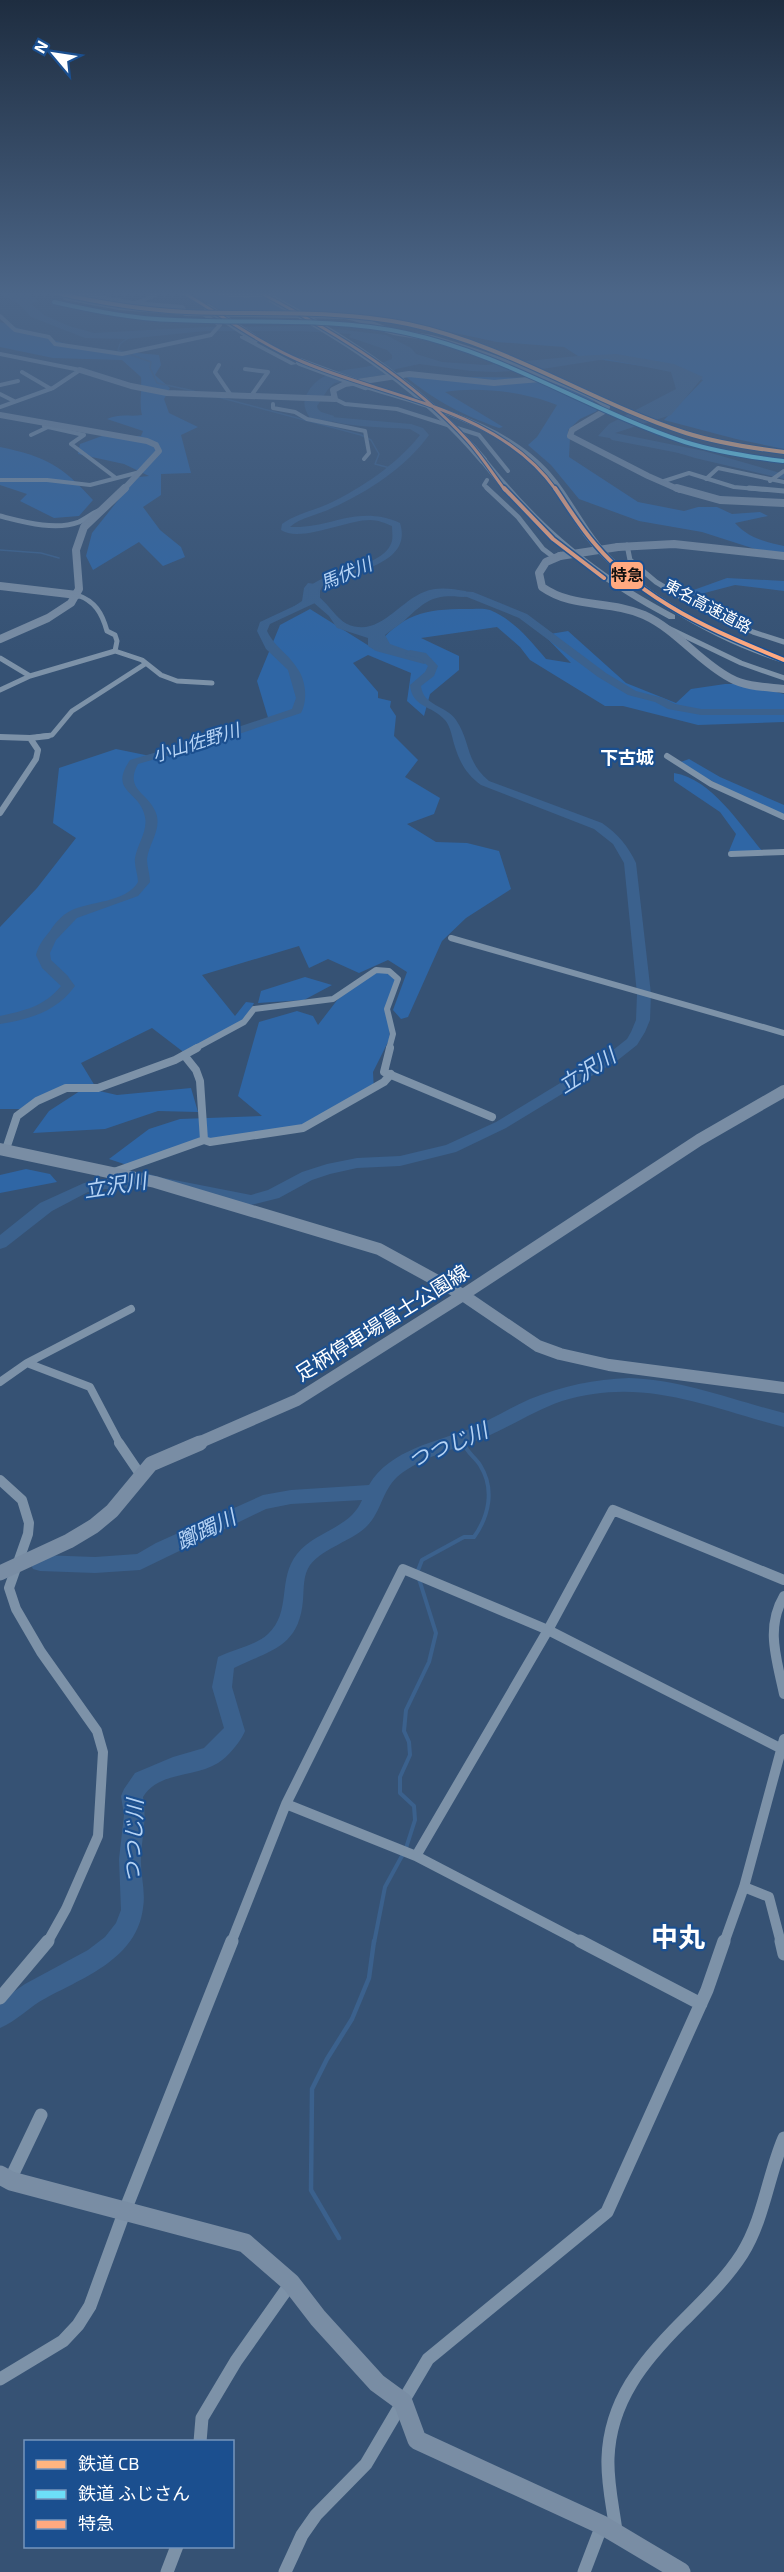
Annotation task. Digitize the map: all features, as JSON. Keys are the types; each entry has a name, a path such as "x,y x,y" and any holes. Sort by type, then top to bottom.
{"highway":[{"name":"東名高速道路","path":"438,413 503,440 527,455 548,473 593,543 631,579 692,617 784,660"},
{"name":"東名高速道路","path":"439,413 483,460 530,517 563,549 589,568 680,621 784,668"}],"main road":[{"path":"602,413 572,430 570,436 661,482 710,498 784,503"},
{"path":"0,415 46,426 151,443 159,451 84,527 76,550 79,589 77,595 60,612 0,639"},
{"path":"784,556 674,544 627,546 557,557 546,562 539,573 542,587 564,600 633,610 658,625 729,678 745,684 784,689"},
{"path":"0,586 77,595"},
{"name":"足柄停車場富士公園線","path":"0,1573 16,1563 85,1534 107,1517 140,1474 151,1464 297,1400 463,1295 699,1140 784,1091"},
{"path":"3,1149 155,1182 379,1250 463,1295 538,1346 560,1354 609,1365 784,1388"},
{"path":"5,2178 124,2213 245,2243 291,2283 318,2318 377,2383 403,2402 417,2440 609,2530 681,2572"}],"street":[{"path":"294,413 307,419 365,432 369,453 364,459"},
{"path":"410,413 479,435 486,440 495,459 510,471 498,476"},
{"path":"31,435 46,426 84,435 71,444 116,478"},
{"path":"706,479 718,468 784,482"},
{"path":"760,491 784,471"},
{"path":"0,480 47,480 90,485 140,472"},
{"path":"661,482 690,473 734,487 760,491 784,491"},
{"path":"487,480 484,485 518,517 543,549 557,557"},
{"path":"760,491 761,502"},
{"path":"0,516 25,524 69,524 78,522 104,508"},
{"path":"627,546 630,560 645,575 685,602 725,621 784,642"},
{"path":"77,595 90,600 97,606 105,619 107,631 115,635 117,642 115,651"},
{"path":"658,625 668,626 741,663 784,678"},
{"path":"0,690 30,676 115,651 142,660 164,677 177,681 212,683"},
{"path":"0,658 30,676"},
{"path":"0,737 30,738 52,735 72,711 145,664"},
{"path":"0,813 36,759 38,750 30,738"},
{"path":"667,756 711,784 784,817"},
{"path":"731,854 784,852"},
{"path":"451,938 784,1033"},
{"path":"3,1149 17,1116 37,1101 66,1088 98,1088 184,1055 244,1022 254,1009 333,999 371,972 383,969 393,973 398,979 387,1009 393,1034 384,1072 492,1117"},
{"path":"184,1055 196,1070 200,1081 204,1140"},
{"path":"112,1173 204,1140 210,1142 303,1128 384,1082 391,1074"},
{"path":"0,1382 27,1363 132,1309"},
{"path":"27,1363 90,1387 124,1452 140,1474"},
{"path":"0,1480 22,1500 29,1523 28,1534 9,1588 16,1609 41,1652 97,1731 103,1752 98,1836 66,1909 50,1939 0,1998"},
{"path":"416,1856 548,1630 613,1510 784,1580"},
{"path":"0,2379 63,2341 78,2325 90,2306 124,2213 286,1804 403,1569 548,1630 783,1744 744,1887 701,2004 607,2212 428,2359 366,2464 316,2515 302,2535 285,2572"},
{"path":"784,1596 776,1607 771,1632 784,1694"},
{"path":"286,1804 416,1856 701,2004"},
{"path":"744,1887 770,1897 784,1954"},
{"path":"5,2178 41,2115"},
{"path":"584,2572 609,2530 608,2457 611,2426 623,2396 638,2371 736,2264 754,2228 777,2152 784,2138"},
{"path":"200,2440 202,2418 236,2361 291,2283"},
{"path":"167,2572 177,2548"}],"shaded area":[{"path":"142,413 169,413 198,427 181,435 191,473 161,474 161,495 143,507 160,530 181,547 185,557 163,566 139,542 93,570 86,556 92,533 131,484 139,477 149,476 124,464 78,454 80,444 102,436 141,436 143,431 107,419 142,415"},
{"path":"307,413 324,413 334,416 332,422 310,418"},
{"path":"463,413 480,413 503,427 499,428"},
{"path":"552,413 593,413 580,419 568,430 569,457 638,502 684,511 698,507 717,507 732,514 760,512 768,516 735,523 751,536 784,546 784,554 755,549 702,532 639,521 579,499 551,465 528,445 537,437"},
{"path":"630,413 673,413 615,433 704,451 784,474 784,479 695,458 656,446 598,436 609,424"},
{"path":"671,413 784,413 784,449 736,439 664,420"},
{"path":"0,447 52,464 72,478 93,500 79,516 54,518 20,501 27,494 0,485"},
{"path":"727,578 784,581 784,591 735,585 693,596 688,592"},
{"path":"308,583 323,585 320,598 343,622 358,627 379,623 415,597 429,590 445,588 466,591 464,597 453,596 430,600 385,635 390,644 432,659 424,664 376,651 368,646 368,638 337,628 329,616 314,603 297,609 293,607 302,601 304,588"},
{"path":"310,609 374,649 394,628 414,616 438,610 488,609 514,625 546,659 571,663 544,635 568,631 626,683 676,703 691,689 725,684 745,684 784,694 784,722 698,725 623,706 605,706 530,660 520,647 497,627 421,638 459,656 459,670 430,694 424,716 407,701 411,673 368,655 353,663 378,692 378,698 391,701 390,707 396,716 394,736 418,760 405,777 440,798 434,814 407,824 436,842 467,843 499,851 511,889 466,918 442,941 408,1017 401,1019 393,1010 407,972 388,960 359,973 328,959 309,968 299,946 202,975 235,1016 246,1002 254,1003 246,1018 186,1054 152,1028 81,1063 95,1086 86,1088 117,1095 191,1088 198,1112 158,1111 105,1129 33,1133 49,1111 83,1089 60,1090 20,1109 0,1109 0,927 37,888 76,838 53,823 59,768 116,749 160,758 269,721 257,681 280,625"},
{"path":"689,759 720,777 784,805 784,819 678,763"},
{"path":"674,773 701,784 713,794 763,852 729,851 736,834 720,812 674,781"},
{"path":"376,970 389,971 396,980 387,1006 390,1038 373,1072 374,1091 309,1124 203,1140 130,1166 109,1159 149,1129 180,1119 262,1116 238,1096 259,1022 297,1011 313,1016 318,1025 338,999"},
{"path":"305,977 332,985 304,1000 258,1003 261,991"},
{"path":"26,1169 50,1174 57,1182 0,1193 0,1175"}],"waterway":[{"path":"278,413 361,435 371,440 379,454 375,464 390,468"},
{"name":"馬伏川","path":"314,598 313,588 323,581 366,566 390,552 397,541 397,525 370,517 300,531 286,530 285,526 339,502 366,486 407,455 425,435 420,430 411,427 331,419 317,413"},
{"path":"614,428 609,433 615,438 684,451"},
{"path":"0,550 41,553 59,558"},
{"name":"馬伏川","path":"445,593 469,594 523,616 602,675 632,693 659,700 672,707 701,712 784,712"},
{"name":"小山佐野川","path":"0,1020 38,1010 54,1001 68,986 63,978 47,965 43,955 50,939 65,921 83,910 125,898 141,888 144,882 141,860 149,833 151,816 144,803 129,786 127,779 134,762 214,739 297,711 301,698 293,669 270,647 262,631 265,622 309,603 314,598"},
{"name":"小山佐野川","path":"314,598 318,601"},
{"name":"立沢川","path":"0,1243 46,1207 84,1188 106,1184 121,1185 143,1177 156,1182 251,1200 273,1194 307,1176 327,1169 357,1163 400,1161 451,1149 501,1125 613,1057 632,1042 643,1020 644,994 630,863 624,851 598,826 485,783 475,775 464,757 452,721 441,711 421,701 416,692 415,685 430,674 433,666 422,655 410,653"},
{"name":"つつじ川","path":"0,2016 15,2003 96,1958 113,1945 126,1929 132,1910 130,1859 135,1815 132,1796 142,1780 173,1767 211,1756 235,1731 222,1687 225,1663 270,1644 284,1631 290,1620 295,1577 304,1559 319,1546 360,1521 380,1483 394,1469 416,1456 486,1429 537,1404 595,1387 612,1385 663,1387 784,1420"},
{"name":"つつじ川","path":"464,1438 464,1443"},
{"path":"417,1573 422,1560 464,1537 474,1537 483,1520 488,1502 488,1483 480,1465 464,1443"},
{"name":"躑躅川","path":"40,1563 95,1565 140,1562 163,1548 263,1502 291,1497 373,1492"},
{"path":"406,1848 415,1820 414,1806 400,1793 400,1777 410,1755 409,1742 404,1731 406,1710 429,1662 436,1633 419,1579"},
{"path":"374,1943 385,1887 403,1854"},
{"path":"339,2238 311,2190 312,2089 327,2059 352,2019 369,1978 374,1941"}],"rail line":[{"name":"ふじさん","path":"611,413 709,449 783,461"},
{"name":"CB","path":"635,413 710,440 784,452"}],"transit line":[{"name":"特急","path":"439,413 481,456 508,493 541,528 604,578"},
{"name":"特急","path":"445,413 491,433 529,458 550,481 596,546 637,584 683,614 784,660"}],"district":[{"name":"下古城","path":"627,758"},
{"name":"中丸","path":"678,1938"}]}
